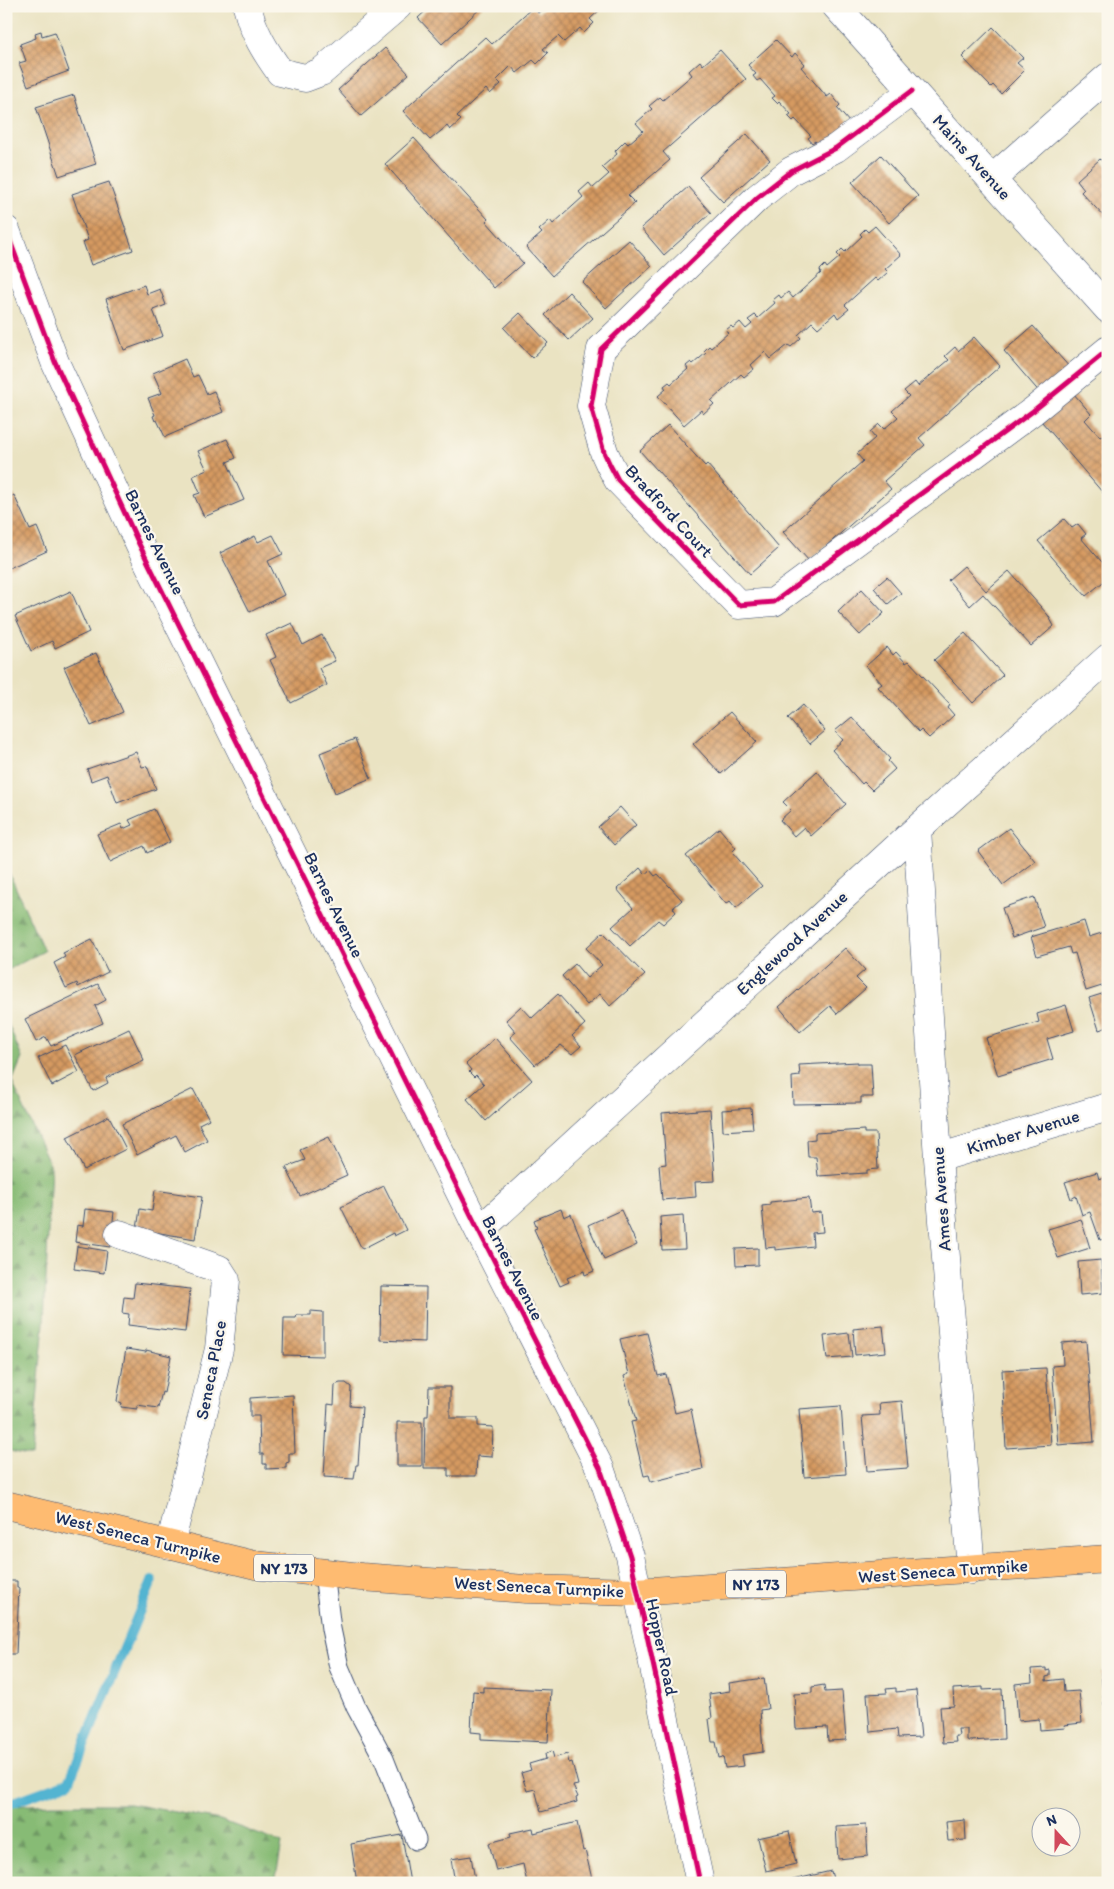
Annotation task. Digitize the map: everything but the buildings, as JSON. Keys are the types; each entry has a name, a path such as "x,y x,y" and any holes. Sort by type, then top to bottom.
{"main road":[{"name":"West Seneca Turnpike","path":"6,1505 255,1565 324,1573 526,1589 637,1592 1108,1559"}],"street":[{"path":"247,6 263,49 280,72 305,78 321,72 398,6"},
{"name":"Mains Avenue","path":"836,6 1108,309"},
{"path":"992,178 1108,77"},
{"name":"Bradford Court","path":"912,91 836,148 791,171 757,198 601,349 591,406 604,452 618,480 739,605 774,602 1033,410 1108,350"},
{"name":"Barnes Avenue","path":"6,230 55,362 139,544 479,1232 600,1468 630,1556 637,1592"},
{"name":"Englewood Avenue","path":"479,1232 917,829 1108,658"},
{"name":"Ames Avenue","path":"917,829 938,1158 971,1570"},
{"name":"Kimber Avenue","path":"938,1158 1108,1107"},
{"name":"Seneca Place","path":"119,1234 219,1269 226,1280 219,1349 170,1545"},
{"name":"Hopper Road","path":"637,1592 700,1883"}],"lane":[{"path":"324,1573 331,1628 339,1667 356,1707 384,1759 416,1840"}],"green space":[{"path":"6,866 44,951 6,971"},
{"path":"6,1019 22,1058 12,1082 51,1167 44,1323 32,1456 6,1450"},
{"path":"130,1804 220,1820 282,1843 275,1883 6,1883 6,1806"}],"waterway":[{"path":"6,1805 69,1782 152,1581"}],"cycle path":[{"path":"912,91 836,148 791,171 757,198 601,349 591,406 604,452 618,480 739,605 774,602 1033,411 1108,350"},
{"path":"6,230 55,362 139,544 479,1231 600,1468 630,1556 700,1883"}]}
